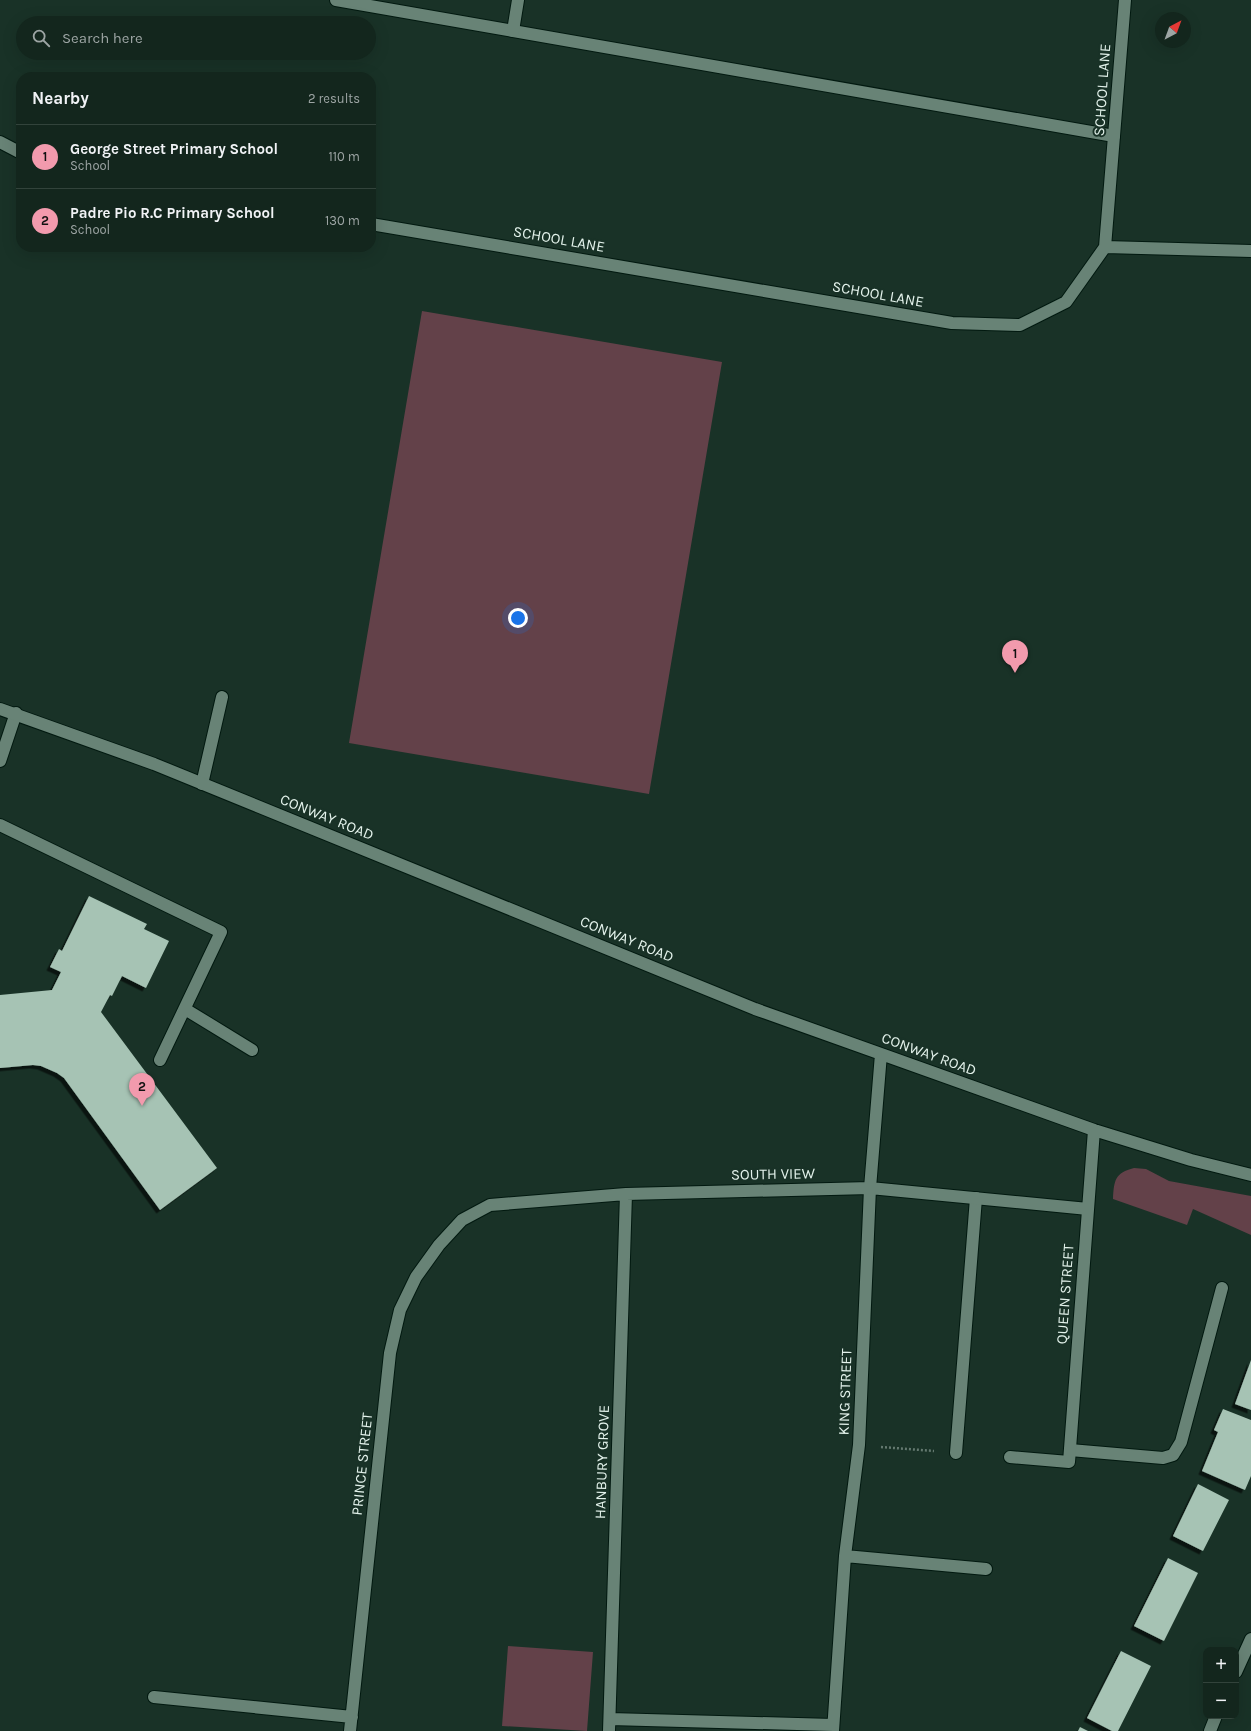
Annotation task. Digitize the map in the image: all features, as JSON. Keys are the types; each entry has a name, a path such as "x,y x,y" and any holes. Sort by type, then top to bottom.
{"street":[{"path":"336,0 1114,136"},
{"path":"513,31 518,0"},
{"name":"SCHOOL LANE","path":"376,225 952,323 1020,325 1066,302 1105,246 1125,0"},
{"path":"0,142 16,150"},
{"path":"1105,246 1251,251"},
{"path":"202,784 222,697"},
{"name":"CONWAY ROAD","path":"0,709 16,713 202,784 755,1009 1094,1130 1191,1160 1251,1175"},
{"path":"0,761 16,713"},
{"path":"0,825 221,932 160,1060"},
{"path":"185,1008 252,1050"},
{"name":"KING STREET","path":"833,1728 845,1556 859,1445 870,1188 881,1054"},
{"name":"QUEEN STREET","path":"1070,1456 1094,1130"},
{"name":"SOUTH VIEW","path":"462,1220 490,1205 626,1194 870,1188 1088,1209"},
{"name":"HANBURY GROVE","path":"609,1725 626,1194"},
{"path":"956,1453 976,1198"},
{"name":"PRINCE STREET","path":"350,1731 390,1353 400,1310 416,1277 439,1246 462,1220"},
{"path":"1010,1457 1070,1456 1163,1458 1174,1455 1181,1442 1222,1288"},
{"path":"845,1556 986,1569"},
{"path":"1239,1665 1251,1639"},
{"path":"154,1697 352,1717"},
{"path":"1210,1731 1215,1719"},
{"path":"609,1725 833,1728"}],"shaded area":[{"path":"422,311 722,362 649,794 349,743"},
{"path":"1134,1168 1146,1169 1169,1181 1251,1196 1251,1235 1193,1209 1187,1225 1113,1199 1115,1182 1119,1175"},
{"path":"508,1646 593,1652 587,1731 502,1726"}],"building":[{"path":"89,896 147,924 144,929 169,941 146,988 122,976 112,996 110,995 101,1012 217,1168 160,1210 64,1078 41,1066 33,1065 0,1068 0,995 52,990 61,972 50,967 59,949 62,951"},
{"path":"1251,1360 1251,1410 1235,1404"},
{"path":"1223,1409 1251,1420 1251,1476 1245,1490 1202,1471 1218,1432 1214,1430"},
{"path":"1198,1484 1229,1500 1203,1551 1173,1536"},
{"path":"1168,1558 1198,1573 1164,1641 1134,1626"},
{"path":"1121,1651 1151,1666 1118,1731 1112,1731 1087,1718"},
{"path":"1080,1727 1088,1731 1078,1731"}],"place":[{"name":"George Street Primary School","path":"1015,673"},
{"name":"Padre Pio R.C Primary School","path":"142,1106"}]}
